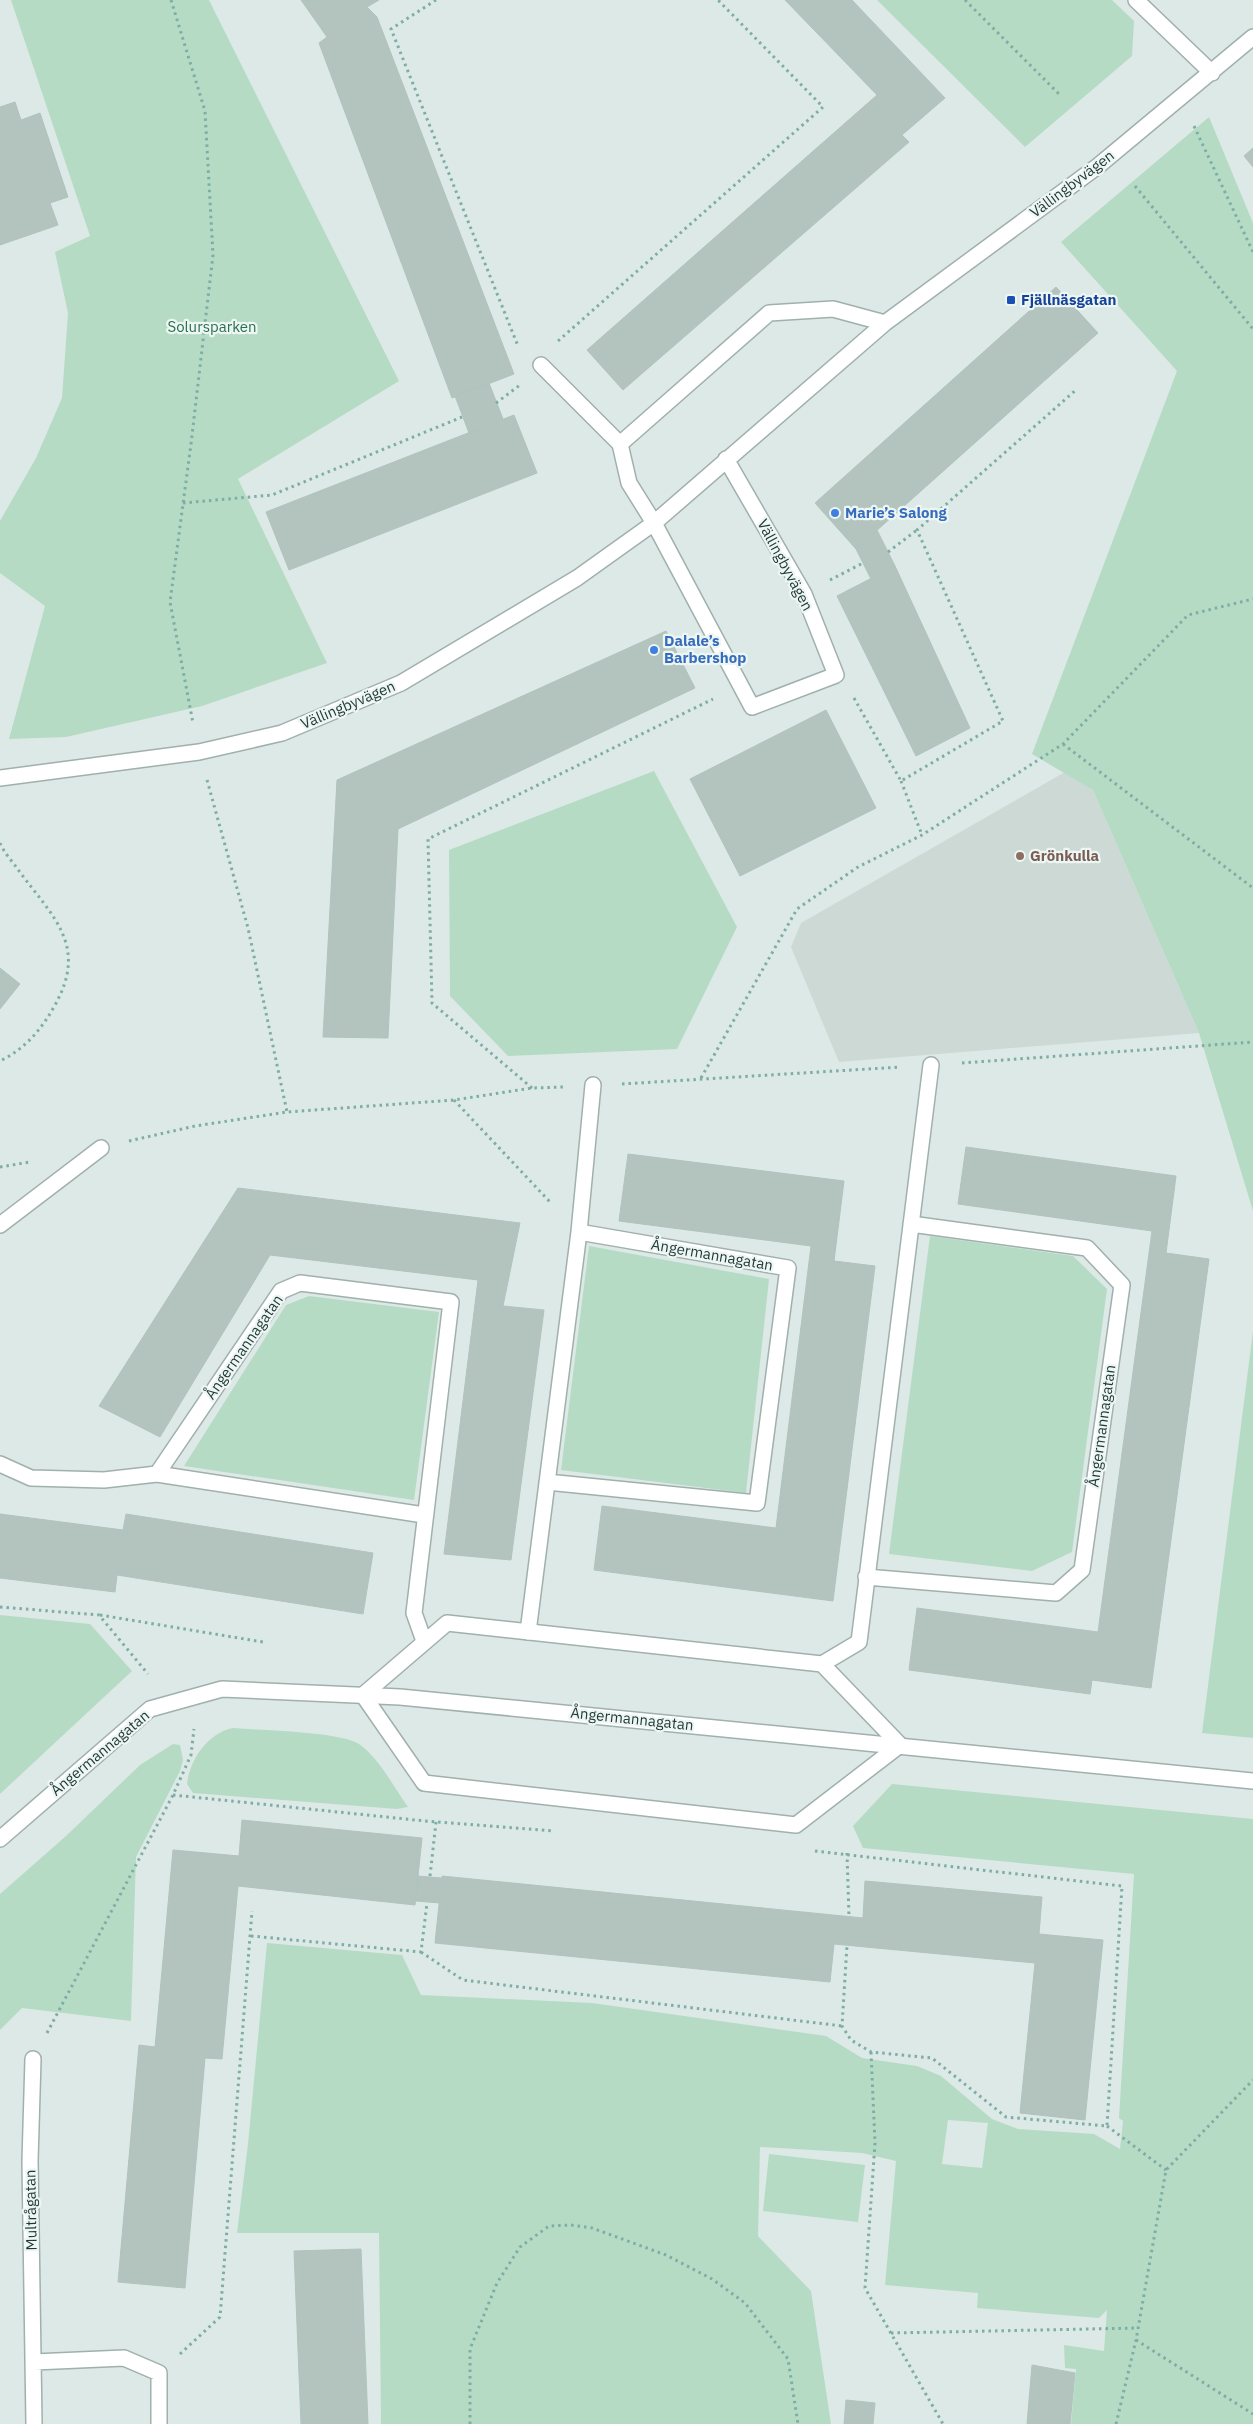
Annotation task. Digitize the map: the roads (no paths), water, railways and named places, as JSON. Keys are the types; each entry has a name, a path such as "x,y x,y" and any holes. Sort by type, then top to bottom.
{"street":[{"path":"1136,0 1212,73"},
{"name":"Vällingbyvägen","path":"0,778 199,752 282,733 401,683 577,578 654,523 885,323 1098,166 1212,73 1253,36"},
{"path":"620,444 769,313 834,309 885,323"},
{"path":"540,365 620,444 629,483 654,523"},
{"name":"Vällingbyvägen","path":"654,523 752,707 836,674 804,594 726,459"},
{"path":"822,1664 900,1745 796,1825 424,1783 364,1695 424,1641 447,1624 822,1664 858,1642 930,1065"},
{"path":"528,1632 579,1232 593,1085"},
{"path":"0,1225 101,1148"},
{"name":"Ångermannagatan","path":"866,1577 1056,1593 1082,1570 1122,1285 1087,1248 911,1224"},
{"name":"Ångermannagatan","path":"547,1482 757,1504 788,1268 579,1232"},
{"name":"Ångermannagatan","path":"157,1474 281,1291 300,1283 451,1302 424,1515 414,1613 424,1641"},
{"path":"0,1464 31,1478 104,1480 157,1474 424,1515"},
{"name":"Ångermannagatan","path":"0,1839 150,1709 222,1689 410,1698 1253,1781"},
{"name":"Multrågatan","path":"33,2059 30,2161 34,2424"},
{"path":"34,2362 124,2358 160,2373 159,2424"}],"place":[{"name":"Fjällnäsgatan","path":"1011,300"},
{"name":"Marie’s Salong","path":"835,513"},
{"name":"Dalale’s Barbershop","path":"654,650"},
{"name":"Grönkulla","path":"1020,856"}],"park label":[{"name":"Solursparken","path":"212,327"}]}
